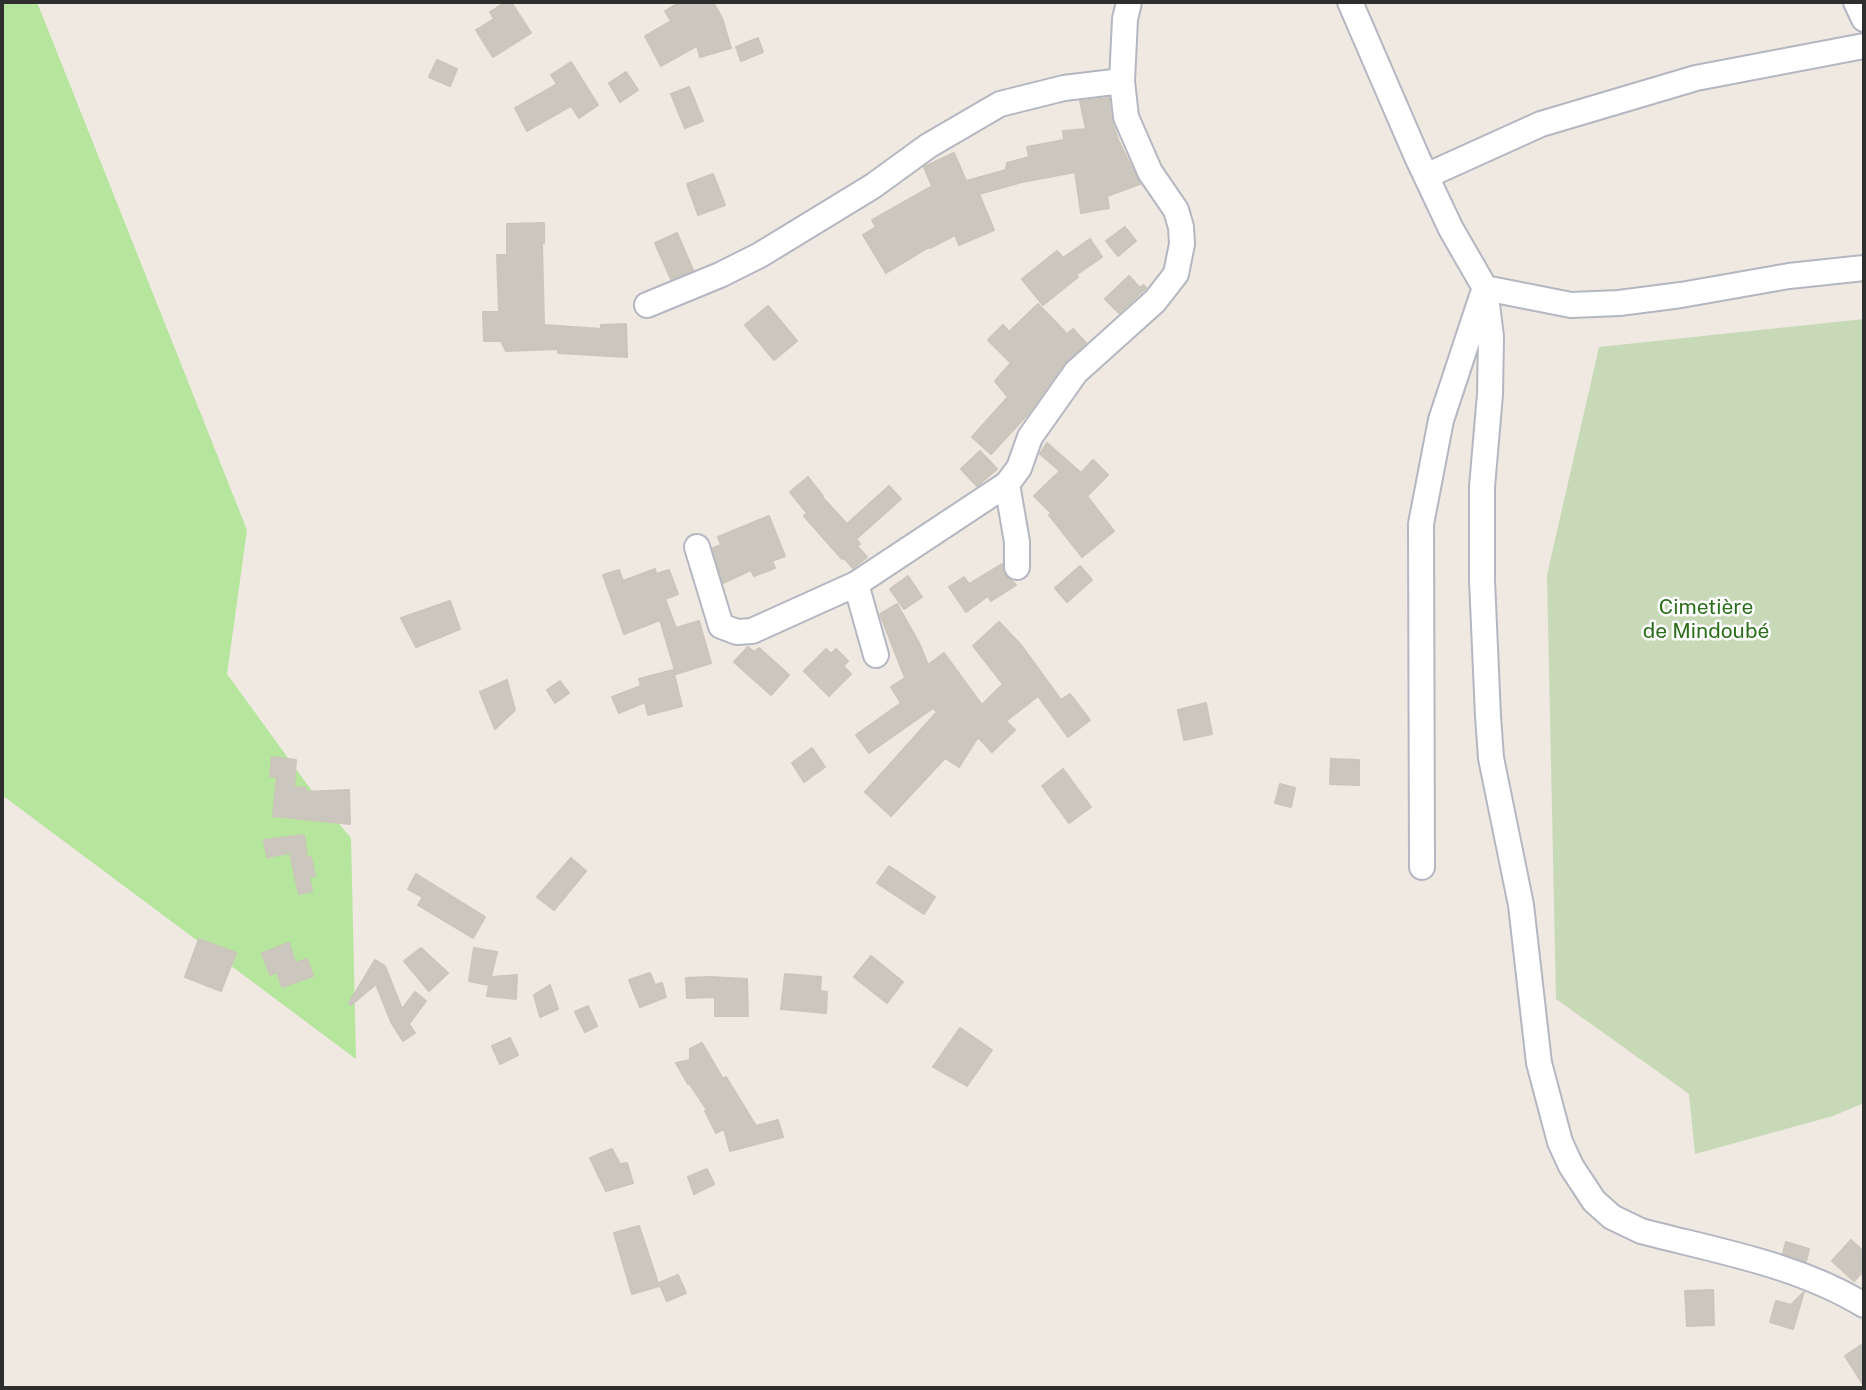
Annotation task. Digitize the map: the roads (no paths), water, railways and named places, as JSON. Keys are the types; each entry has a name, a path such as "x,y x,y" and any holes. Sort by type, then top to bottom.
{"street":[{"path":"697,547 721,626 737,632 752,631 856,584 1007,484 1018,468 1030,436 1076,372 1155,301 1176,274 1182,244 1181,227 1177,211 1150,172 1126,117 1122,81 1125,19 1129,2"},
{"path":"1350,2 1451,229 1485,288 1491,337 1490,394 1482,487 1482,580 1491,758 1521,905 1539,1063 1560,1142 1571,1166 1594,1200 1612,1217 1626,1225 1789,1269 1836,1288 1864,1305"},
{"path":"1856,2 1864,19"},
{"path":"1426,176 1541,124 1696,78 1864,46"},
{"path":"647,305 720,275 760,255 873,186 928,146 1000,104 1064,88 1122,81"},
{"path":"1485,288 1571,305 1619,303 1788,276 1864,268"},
{"path":"1422,867 1422,524 1441,420 1485,288"},
{"path":"1007,484 1017,542 1017,567"},
{"path":"856,584 876,655"}],"park label":[{"name":"Cimetière de Mindoubé","path":"1706,620"}]}
